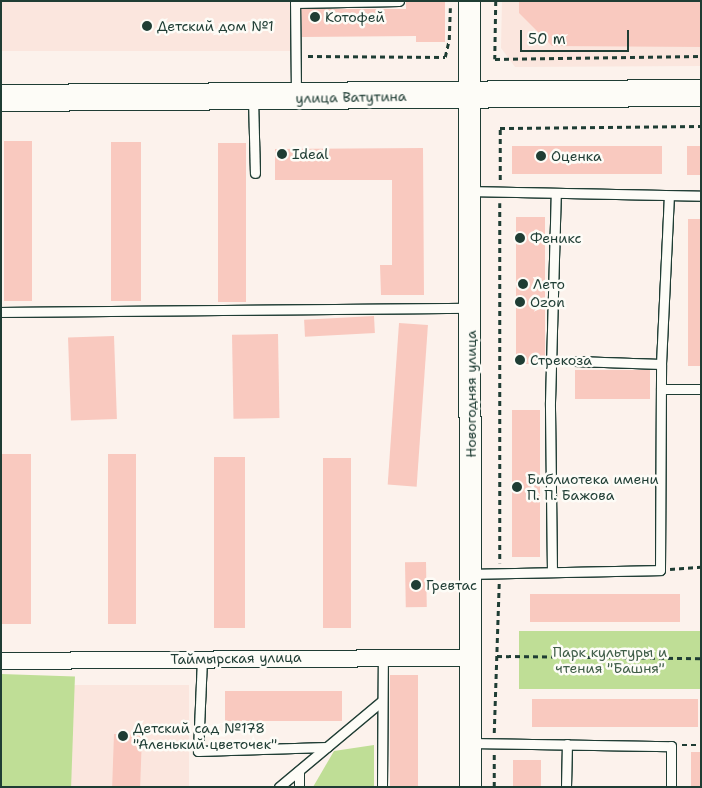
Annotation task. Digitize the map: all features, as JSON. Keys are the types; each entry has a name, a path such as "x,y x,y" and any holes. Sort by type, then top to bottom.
{"main road":[{"name":"улица Ватутина","path":"1,98 296,98 470,93 701,93"}],"street":[{"name":"Новогодняя улица","path":"469,1 471,191 470,787"},
{"name":"Таймырская улица","path":"1,661 383,657 470,658"}],"lane":[{"path":"296,98 296,2 399,1"},
{"path":"253,98 255,173"},
{"path":"471,191 701,196"},
{"path":"552,572 550,402 556,193"},
{"path":"470,574 660,570 660,389 669,196"},
{"path":"1,312 471,308"},
{"path":"575,361 661,364"},
{"path":"660,389 701,389"},
{"path":"382,787 383,657"},
{"path":"202,659 198,751 327,747"},
{"path":"279,787 382,701"},
{"path":"470,743 671,746 671,787"},
{"path":"566,787 567,744"},
{"path":"299,771 299,787"}],"path":[{"path":"296,56 445,57 449,40 450,1"},
{"path":"496,1 495,59 701,56"},
{"path":"494,787 500,573 500,128 701,126"},
{"path":"660,570 701,567"},
{"path":"497,656 701,658"},
{"path":"671,746 701,745"}],"shaded area":[{"name":"Детский дом №1","path":"1,1 292,1 292,51 1,51"},
{"path":"502,1 701,1 701,66 515,67 501,48"},
{"name":"Детский сад №178 \"Аленький цветочек\"","path":"56,685 189,685 189,787 56,787"}],"green space":[{"name":"Парк культуры и чтения \"Башня\"","path":"519,631 701,631 701,689 519,689"},
{"path":"1,674 75,677 71,787 1,787"},
{"path":"374,745 374,787 313,787 334,751"}],"building":[{"path":"406,1 445,1 445,42 416,42 416,36 302,37 301,9 406,9"},
{"path":"519,1 701,1 701,47 552,46 519,13"},
{"path":"4,141 32,141 32,301 4,301"},
{"path":"111,142 141,142 141,301 111,301"},
{"path":"218,143 246,143 246,302 218,302"},
{"path":"512,146 662,146 662,174 512,174"},
{"path":"687,146 701,146 701,175 687,175"},
{"path":"423,148 424,295 381,295 380,265 392,265 392,180 275,180 275,149"},
{"path":"516,217 545,217 545,364 516,364"},
{"path":"688,219 701,219 701,366 688,366"},
{"path":"374,316 375,333 305,337 304,320"},
{"path":"399,323 428,325 417,487 388,485"},
{"path":"278,334 279,418 233,419 232,335"},
{"path":"114,336 117,419 71,421 68,338"},
{"path":"575,370 650,370 650,399 575,399"},
{"path":"512,410 540,410 540,557 512,557"},
{"path":"2,454 31,454 31,624 2,624"},
{"path":"108,454 136,454 136,624 108,624"},
{"path":"214,457 245,457 245,628 214,628"},
{"path":"323,458 351,458 351,628 323,628"},
{"name":"Гревтас","path":"405,562 426,562 427,607 406,607"},
{"path":"530,594 680,594 680,622 530,622"},
{"path":"390,675 418,675 418,787 390,787"},
{"path":"225,691 342,691 342,721 225,721"},
{"path":"532,699 698,699 698,727 532,727"},
{"path":"114,734 142,735 140,787 112,787"},
{"path":"691,752 701,752 701,787 691,787"},
{"path":"513,760 541,760 541,787 513,787"}],"place":[{"name":"Котофей","path":"315,17"},
{"name":"Детский дом №1","path":"147,26"},
{"name":"Ideal","path":"282,154"},
{"name":"Оценка","path":"541,156"},
{"name":"Феникс","path":"520,238"},
{"name":"Лето","path":"523,284"},
{"name":"Ozon","path":"520,302"},
{"name":"Стрекоза","path":"520,360"},
{"name":"Библиотека имени П. П. Бажова","path":"517,487"},
{"name":"Гревтас","path":"416,585"},
{"name":"Детский сад №178 \"Аленький цветочек\"","path":"123,736"}]}
